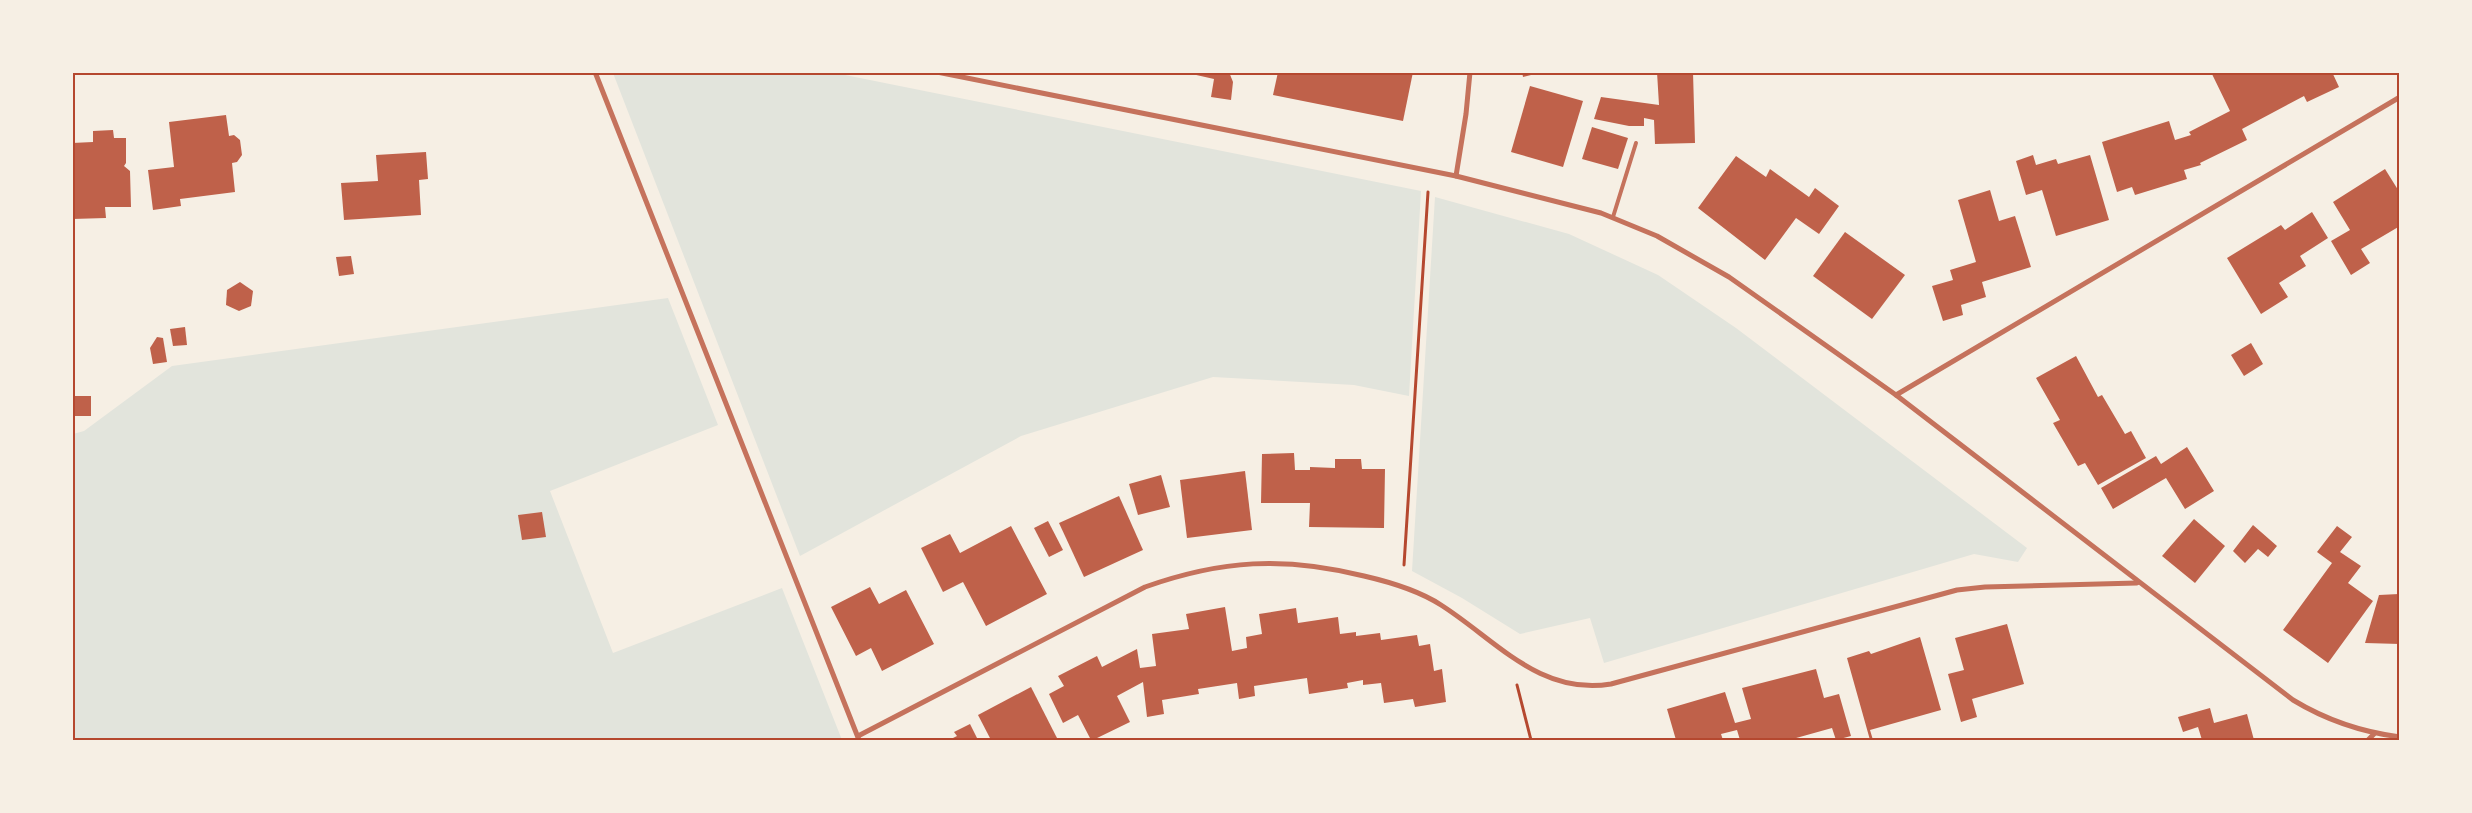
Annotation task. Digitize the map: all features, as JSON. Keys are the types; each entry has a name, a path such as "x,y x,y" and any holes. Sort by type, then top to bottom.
{"street":[{"path":"595,72 859,738 1145,588 1179,575 1234,564 1283,562 1337,569 1403,587 1442,605 1532,670 1558,681 1584,686 1596,686 1957,590 1985,587 2137,583"},
{"path":"937,72 1456,176 1569,203 1613,217 1680,247 1729,277 1896,395 2137,583 2293,700 2333,720 2374,734 2400,737"},
{"path":"1456,176 1466,114 1470,72"},
{"path":"1896,395 2400,97"},
{"path":"2368,740 2374,734"}],"lane":[{"path":"1613,217 1636,143"}],"path":[{"path":"1403,587 1429,171"},
{"path":"1510,655 1531,740"}],"shaded area":[{"path":"613,73 835,73 1421,191 1409,396 1354,385 1213,377 1021,436 800,556"},
{"path":"1435,197 1569,234 1658,275 1736,328 2027,548 2018,562 1974,554 1604,663 1590,618 1520,634 1462,598 1412,571"},
{"path":"668,298 718,425 550,491 613,653 782,588 842,740 73,740 73,434 84,431 172,366"}],"building":[{"path":"1183,72 1229,72 1233,82 1231,100 1211,97 1214,79"},
{"path":"1278,72 1413,72 1403,121 1273,95"},
{"path":"1522,72 1539,72 1539,73 1523,77"},
{"path":"1657,72 1693,72 1695,143 1655,144 1654,120 1644,118 1644,126 1629,126 1594,119 1601,97 1659,105"},
{"path":"2211,72 2332,72 2339,87 2307,102 2304,96 2242,129 2247,140 2200,163 2201,165 2184,170 2187,179 2135,195 2132,187 2117,192 2102,142 2169,121 2175,140 2191,135 2189,132 2230,111"},
{"path":"1530,86 1583,101 1563,167 1511,152"},
{"path":"226,115 229,136 234,135 240,140 242,155 237,162 232,163 235,192 180,199 181,206 153,210 148,170 174,167 169,122"},
{"path":"1592,127 1628,138 1618,169 1582,159"},
{"path":"113,130 114,138 126,138 126,163 124,166 130,171 131,207 105,207 106,218 72,219 72,143 93,142 93,131"},
{"path":"426,152 428,179 419,180 421,215 344,220 341,183 378,181 376,155"},
{"path":"2033,155 2036,165 2056,159 2058,164 2090,155 2109,220 2056,236 2042,190 2026,195 2016,161"},
{"path":"1736,156 1766,177 1770,169 1809,197 1815,188 1839,206 1819,234 1796,218 1765,260 1698,208"},
{"path":"2385,169 2400,193 2400,226 2361,249 2370,263 2351,275 2331,241 2350,230 2333,202"},
{"path":"1990,190 1999,221 2015,216 2031,267 1982,282 1986,297 1961,305 1963,315 1943,321 1932,286 1953,280 1950,270 1976,262 1958,200"},
{"path":"2312,212 2328,238 2300,256 2306,266 2279,283 2288,297 2261,314 2227,258 2281,225 2285,230"},
{"path":"1845,232 1905,275 1872,319 1813,276"},
{"path":"351,256 354,274 339,276 336,257"},
{"path":"240,282 253,291 251,306 239,311 226,305 227,290"},
{"path":"185,327 187,345 173,346 170,329"},
{"path":"157,337 163,338 167,362 153,364 150,348"},
{"path":"2251,343 2263,364 2244,376 2231,355"},
{"path":"2076,356 2098,397 2102,395 2125,434 2131,431 2146,458 2098,485 2085,463 2078,466 2053,423 2060,420 2036,378"},
{"path":"73,396 91,396 91,416 74,416"},
{"path":"2187,447 2214,491 2185,509 2166,478 2113,509 2101,488 2156,456 2161,464"},
{"path":"1294,453 1295,470 1310,470 1310,467 1335,468 1335,459 1361,459 1362,469 1385,469 1384,528 1309,527 1310,503 1261,503 1262,454"},
{"path":"1245,471 1252,530 1187,538 1180,480"},
{"path":"1161,475 1170,507 1138,515 1129,484"},
{"path":"1119,496 1143,550 1084,577 1059,523"},
{"path":"542,512 546,537 522,540 518,515"},
{"path":"2194,519 2225,546 2195,583 2162,556"},
{"path":"1048,521 1063,550 1049,557 1034,528"},
{"path":"2253,525 2277,546 2268,557 2258,549 2245,563 2233,551"},
{"path":"1011,526 1047,594 986,626 963,582 943,592 921,548 950,534 960,553"},
{"path":"2337,526 2352,537 2340,552 2361,566 2348,583 2373,601 2328,663 2283,630 2332,563 2317,552"},
{"path":"870,587 879,604 906,590 934,644 882,671 871,648 856,656 831,607"},
{"path":"2399,594 2400,644 2365,643 2379,595"},
{"path":"1225,607 1232,651 1247,648 1246,637 1262,634 1259,614 1296,608 1298,623 1338,617 1340,634 1356,632 1356,636 1380,633 1381,640 1417,635 1419,646 1430,644 1434,671 1442,669 1446,702 1415,707 1413,699 1384,703 1381,683 1363,685 1363,680 1347,683 1348,688 1309,694 1307,678 1254,686 1255,696 1239,699 1237,683 1198,689 1199,694 1162,700 1164,714 1147,717 1143,682 1117,696 1130,722 1093,740 1091,740 1078,715 1063,723 1049,694 1064,686 1058,676 1097,656 1102,667 1137,649 1140,668 1156,666 1152,634 1189,629 1186,614"},
{"path":"2007,624 2024,684 1972,699 1977,717 1961,722 1948,674 1964,670 1955,638"},
{"path":"1920,637 1941,710 1870,730 1873,740 1870,740 1847,658 1869,651 1871,654"},
{"path":"1816,669 1824,698 1839,694 1851,736 1836,740 1832,728 1789,740 1740,740 1737,730 1721,734 1723,740 1676,740 1667,709 1725,692 1735,723 1751,719 1742,688"},
{"path":"1031,687 1058,740 991,740 978,715"},
{"path":"2210,708 2214,723 2247,714 2254,740 2202,740 2198,727 2183,732 2178,717"},
{"path":"970,724 978,740 949,740 957,736 954,732"}]}
